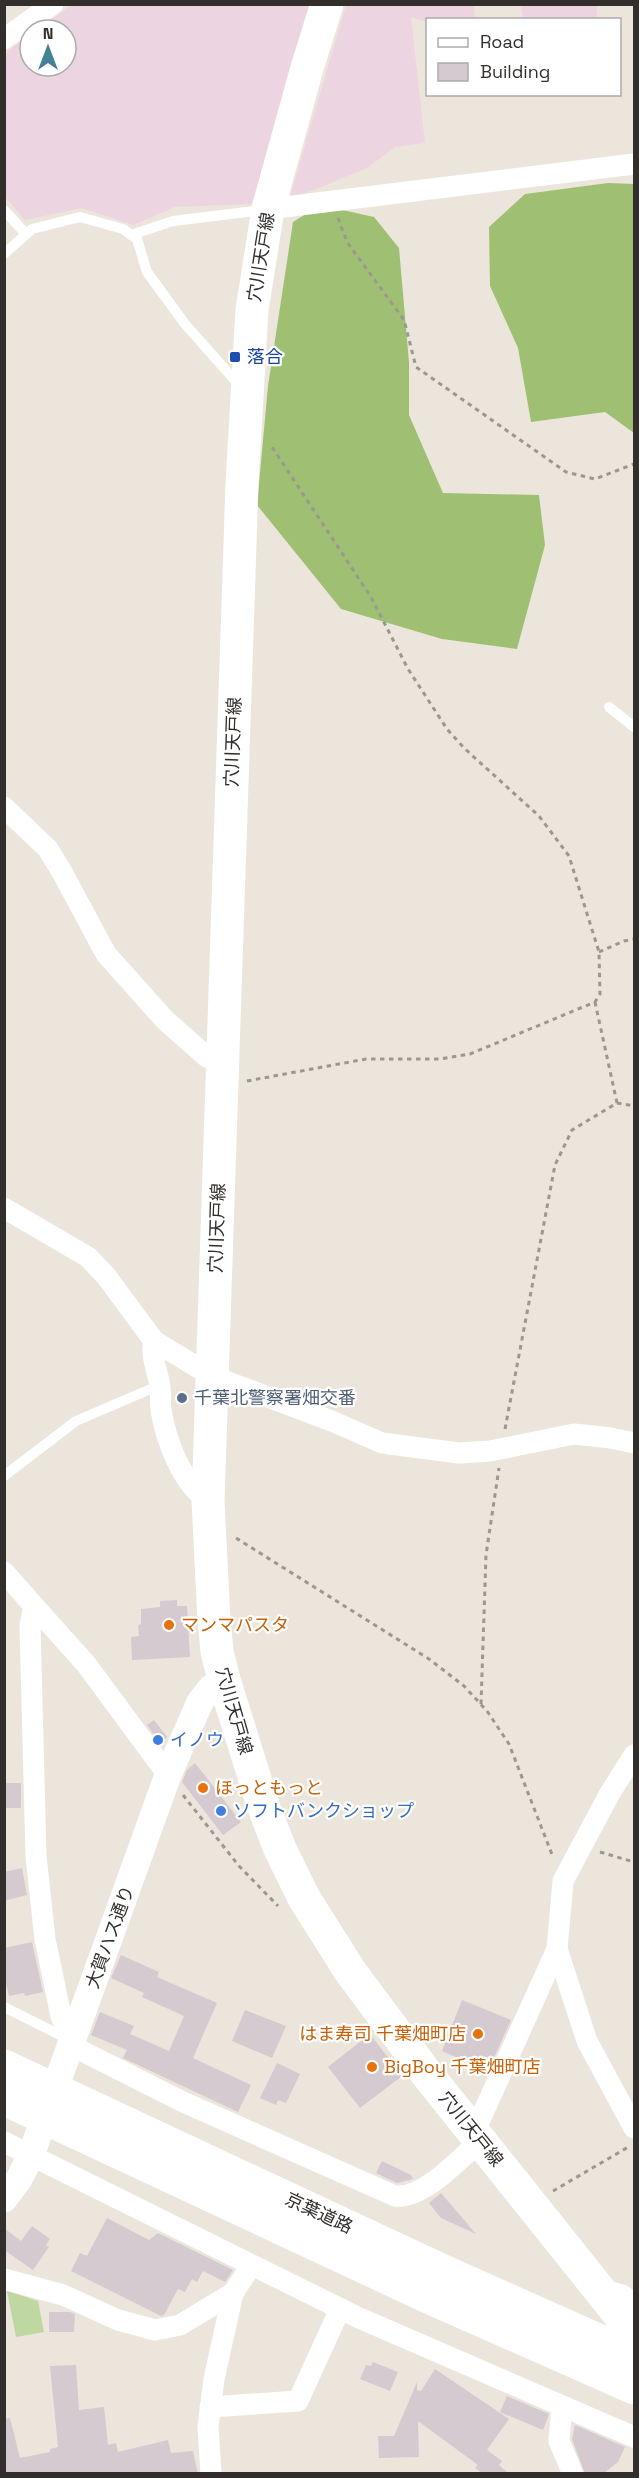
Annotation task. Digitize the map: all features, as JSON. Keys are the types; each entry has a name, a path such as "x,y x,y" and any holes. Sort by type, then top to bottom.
{"main road":[{"name":"穴川天戸線","path":"327,4 268,209 252,309 246,402 230,825 208,1511 217,1651 264,1808 280,1849 304,1898 350,1971 477,2137 531,2204 615,2300 634,2333"},
{"name":"京葉道路","path":"4,2066 441,2270 634,2356"},
{"name":"京葉道路","path":"4,2099 426,2296 634,2388"}],"street":[{"path":"4,39 53,4"},
{"path":"268,209 634,164"},
{"path":"4,807 48,849 106,954 165,1020 207,1057 223,1075"},
{"path":"4,1208 88,1257 106,1276 154,1341 212,1376 334,1422 382,1443 459,1454 574,1434 634,1443"},
{"path":"154,1341 151,1350 160,1385 161,1412 177,1461 208,1511"},
{"path":"8,1579 86,1664 168,1775"},
{"path":"34,1605 30,1625 36,1856 45,1939 61,2016 71,2048 80,2050 181,2101 395,2196 410,2196 421,2189 477,2137 557,1949 562,1881 610,1793 634,1755"},
{"name":"大賀ハス通り","path":"4,2199 19,2180 33,2151 168,1775 200,1702 211,1688 224,1680"},
{"path":"557,1949 587,2041 634,2128"},
{"path":"4,2142 33,2151 251,2266 340,2309 634,2437"},
{"path":"211,2474 208,2427 214,2379 233,2293 251,2266"},
{"path":"4,2279 63,2295 118,2320 155,2330 180,2325 233,2293"},
{"path":"210,2407 298,2401 340,2309"},
{"path":"562,2406 559,2440 573,2474"}],"lane":[{"path":"131,235 173,221 268,209"},
{"path":"4,210 26,234"},
{"path":"4,254 32,229 80,217 123,229 136,239 147,272 246,402"},
{"path":"609,706 634,727"},
{"path":"4,1476 76,1421 160,1385"},
{"path":"4,2007 71,2048"}],"path":[{"path":"333,202 346,242 404,320 416,367 566,472 594,480 634,464"},
{"path":"246,402 266,438 371,597 408,669 447,729 464,748 539,816 570,856 599,952 600,994 596,1002 616,1103"},
{"path":"599,952 634,939"},
{"path":"223,1075 366,1059 440,1059 470,1054 596,1002"},
{"path":"481,1704 486,1555 502,1448 555,1164 572,1130 616,1103 634,1106"},
{"path":"208,1511 219,1527 429,1659 464,1686 481,1704 508,1744 562,1881"},
{"path":"168,1775 239,1866 278,1906 285,1910"},
{"path":"581,1846 634,1862"},
{"path":"531,2204 634,2144"}],"shaded area":[{"path":"71,5 309,5 252,204 175,207 133,225 82,208 25,220 5,197 4,54 18,44 18,78 78,78 78,18 53,18"},
{"path":"346,5 474,5 475,18 426,18 426,22 411,17 425,143 395,147 367,168 289,200"},
{"path":"521,5 597,5 597,18 523,18"}],"green space":[{"path":"608,183 634,184 634,433 605,412 531,422 518,348 490,286 489,227 525,194"},
{"path":"320,205 374,217 399,248 409,362 409,415 443,493 539,495 545,545 517,649 442,639 341,609 257,505 268,386 293,222"},
{"path":"7,2291 38,2301 44,2332 16,2337"}],"building":[{"path":"177,1600 177,1606 187,1606 190,1657 132,1660 131,1637 139,1636 138,1625 141,1624 141,1609 160,1607 160,1601"},
{"path":"154,1720 167,1737 161,1745 147,1725"},
{"path":"195,1763 241,1822 223,1835 182,1782 187,1770"},
{"path":"4,1783 21,1783 21,1808 4,1808"},
{"path":"22,1868 27,1895 4,1901 4,1872"},
{"path":"32,1942 43,1992 25,1996 24,1993 9,1996 4,1977 4,1948"},
{"path":"121,1955 159,1972 157,1977 217,2003 193,2058 251,2085 238,2112 123,2058 127,2050 91,2035 100,2012 134,2026 130,2034 169,2051 184,2016 142,1997 144,1993 111,1978"},
{"path":"462,2000 511,2020 488,2071 442,2051"},
{"path":"245,2010 286,2026 272,2058 232,2041"},
{"path":"370,2034 402,2076 360,2108 328,2067"},
{"path":"277,2063 300,2074 286,2103 278,2100 276,2105 260,2098"},
{"path":"382,2161 411,2175 413,2179 397,2183 376,2173"},
{"path":"441,2193 476,2234 441,2218 429,2203"},
{"path":"107,2218 149,2240 158,2233 233,2270 225,2282 203,2271 197,2282 192,2279 185,2292 178,2289 164,2315 161,2316 71,2271 80,2253 87,2256"},
{"path":"32,2226 50,2239 46,2245 49,2247 33,2270 4,2250 4,2228 21,2241"},
{"path":"49,2312 75,2314 74,2332 49,2332"},
{"path":"373,2362 398,2372 390,2391 360,2379 366,2365 371,2366"},
{"path":"76,2365 79,2410 104,2407 108,2445 116,2443 118,2452 168,2440 171,2453 193,2451 198,2474 4,2474 4,2419 10,2418 20,2458 50,2452 50,2449 58,2447 50,2366"},
{"path":"435,2369 509,2419 487,2450 502,2461 499,2465 509,2474 483,2474 475,2468 478,2465 418,2421 419,2457 379,2458 378,2436 394,2436 417,2382 417,2390 421,2391"},
{"path":"507,2396 549,2414 543,2430 500,2412"},
{"path":"575,2425 625,2447 618,2462 603,2474 585,2474 572,2439"}],"place":[{"name":"落合","path":"235,357"},
{"name":"千葉北警察署畑交番","path":"182,1398"},
{"name":"マンマパスタ","path":"169,1625"},
{"name":"イノウ","path":"158,1740"},
{"name":"ほっともっと","path":"203,1788"},
{"name":"ソフトバンクショップ","path":"221,1811"},
{"name":"はま寿司 千葉畑町店","path":"478,2034"},
{"name":"BigBoy 千葉畑町店","path":"372,2067"}]}
